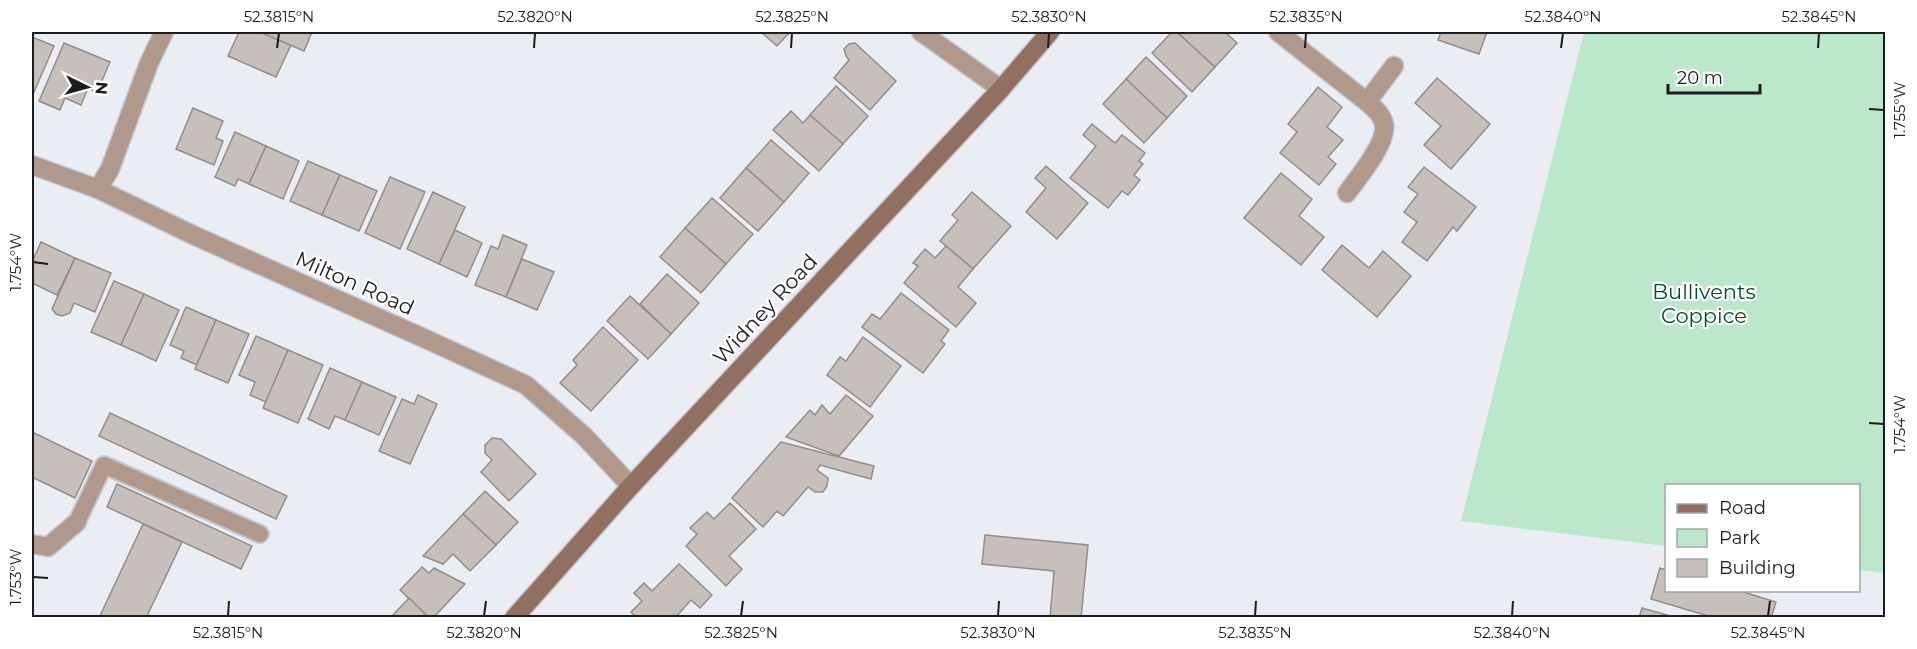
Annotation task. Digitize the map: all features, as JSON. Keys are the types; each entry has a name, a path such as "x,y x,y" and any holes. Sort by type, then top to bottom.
{"street":[{"path":"98,189 110,169 149,63 164,32"},
{"path":"921,32 1000,89"},
{"name":"Widney Road","path":"514,618 632,486 1000,89 1050,32"},
{"path":"1278,32 1367,102 1378,112 1384,125 1382,143 1347,193"},
{"path":"1367,102 1394,66"},
{"name":"Milton Road","path":"32,165 98,189 193,235 526,386 584,436 632,486"},
{"path":"32,544 48,547 77,522"}],"lane":[{"path":"77,522 104,465 260,534"}],"green space":[{"name":"Bullivents Coppice","path":"1584,32 1885,32 1885,573 1860,570 1860,484 1665,484 1665,546 1461,521"}],"building":[{"path":"239,32 260,32 291,45 276,77 228,56"},
{"path":"260,32 312,32 304,51"},
{"path":"761,32 790,32 777,46"},
{"path":"1172,32 1177,32 1215,67 1192,92 1152,53"},
{"path":"1177,32 1225,32 1237,43 1215,67"},
{"path":"1441,32 1487,32 1479,54 1438,40"},
{"path":"32,37 54,46 34,92 32,91"},
{"path":"64,43 110,62 97,92 88,88 81,105 65,98 60,110 39,101"},
{"path":"855,43 896,81 870,110 834,78 849,60 844,49 849,44"},
{"path":"1146,57 1187,96 1167,118 1126,79"},
{"path":"1437,78 1490,124 1451,169 1424,145 1441,126 1415,103"},
{"path":"1126,79 1167,118 1144,143 1103,104"},
{"path":"836,86 868,116 843,144 810,115"},
{"path":"1318,87 1342,107 1327,127 1343,140 1328,157 1336,164 1319,185 1280,153 1297,132 1288,124"},
{"path":"193,108 223,121 216,138 223,141 214,165 176,149"},
{"path":"791,111 803,123 810,115 843,144 819,171 773,130"},
{"path":"1092,124 1115,143 1122,135 1145,153 1139,161 1143,164 1134,175 1140,180 1128,195 1122,191 1108,208 1070,178 1096,146 1083,135"},
{"path":"235,132 266,146 249,184 238,179 235,186 215,177"},
{"path":"771,140 809,173 784,202 746,168"},
{"path":"266,146 299,161 283,199 249,184"},
{"path":"308,161 340,175 322,215 290,201"},
{"path":"1046,166 1088,203 1057,239 1026,212 1046,188 1035,178"},
{"path":"1424,167 1476,207 1457,231 1453,227 1427,261 1402,242 1417,222 1404,212 1418,194 1408,187"},
{"path":"746,168 784,202 758,231 720,198"},
{"path":"1281,173 1312,199 1299,216 1324,237 1301,265 1244,218"},
{"path":"340,175 377,191 359,231 322,215"},
{"path":"390,177 425,192 400,249 365,233"},
{"path":"433,192 465,207 439,264 407,249"},
{"path":"972,192 1011,226 973,269 940,241 958,220 952,215"},
{"path":"712,198 753,234 726,264 685,228"},
{"path":"685,228 726,264 701,293 660,257"},
{"path":"455,230 482,243 467,277 439,264"},
{"path":"503,235 527,245 506,297 475,285 491,246 498,249"},
{"path":"41,242 75,258 57,295 32,283 32,262"},
{"path":"1342,245 1369,268 1383,251 1411,276 1377,317 1322,270"},
{"path":"946,246 973,269 958,287 976,303 956,327 904,283 918,266 913,263 925,249 935,258"},
{"path":"75,258 111,273 95,312 74,303 70,313 62,316 56,314 52,309"},
{"path":"522,259 554,272 537,310 506,297"},
{"path":"667,274 699,303 671,334 640,304"},
{"path":"114,281 144,294 121,345 91,332"},
{"path":"901,293 949,330 941,341 945,344 923,373 862,327 872,314 880,319"},
{"path":"144,294 179,310 156,361 121,345"},
{"path":"630,296 671,334 648,359 607,321"},
{"path":"186,307 216,320 197,365 181,358 184,351 170,345"},
{"path":"216,320 249,334 228,383 195,369"},
{"path":"603,327 638,360 591,411 560,383 577,365 573,360"},
{"path":"256,336 288,350 266,402 250,395 255,382 239,375"},
{"path":"863,337 901,366 870,407 827,375 840,357 846,361"},
{"path":"288,350 323,365 298,423 263,408"},
{"path":"330,368 362,382 345,420 335,416 329,429 308,419"},
{"path":"362,382 396,397 379,435 345,420"},
{"path":"418,395 437,404 410,464 379,451 402,399 414,404"},
{"path":"846,395 873,416 839,456 786,437 810,410 815,415 822,405 830,414"},
{"path":"110,413 287,496 276,519 99,436"},
{"path":"32,432 92,461 75,498 32,477"},
{"path":"492,438 501,439 536,474 509,501 481,472 492,460 485,453 485,445"},
{"path":"781,442 874,466 871,479 820,465 817,470 828,478 823,492 815,492 808,487 783,516 777,511 763,527 732,498"},
{"path":"117,484 252,546 241,569 107,507"},
{"path":"485,491 518,522 496,545 463,514"},
{"path":"730,503 756,529 729,556 742,569 726,586 686,546 697,534 690,528 707,512 714,519"},
{"path":"463,514 496,545 470,571 453,554 443,564 423,556"},
{"path":"143,524 182,542 146,618 99,618"},
{"path":"985,535 1088,545 1081,618 1050,618 1054,571 982,564"},
{"path":"679,564 712,595 700,608 691,600 675,618 637,618 631,612 642,601 634,593 644,583 652,591"},
{"path":"422,567 429,573 434,568 465,584 433,618 429,618 400,590"},
{"path":"1660,568 1665,570 1665,592 1744,592 1776,602 1771,618 1715,618 1651,599"},
{"path":"409,598 429,618 390,618"},
{"path":"1642,608 1671,616 1671,618 1639,618"}]}
